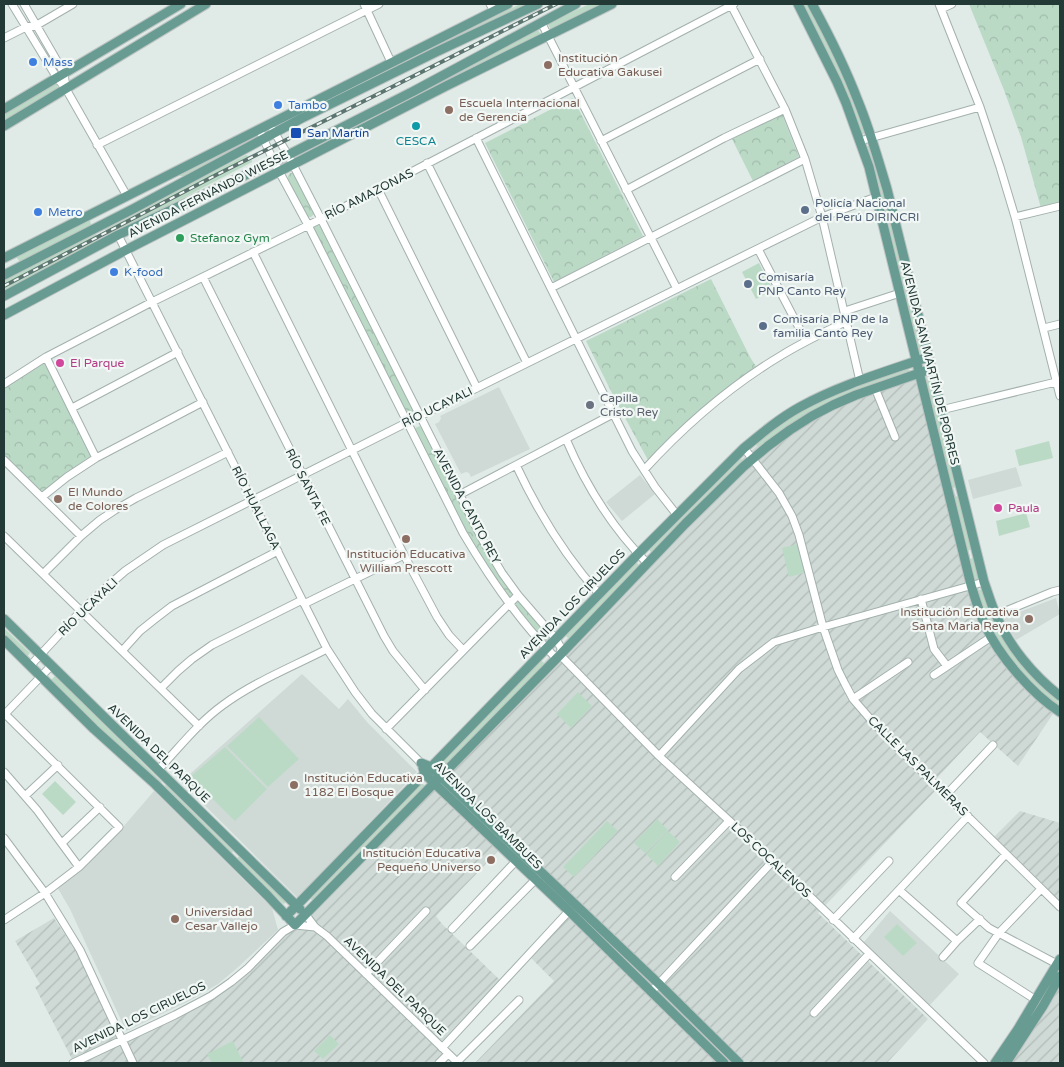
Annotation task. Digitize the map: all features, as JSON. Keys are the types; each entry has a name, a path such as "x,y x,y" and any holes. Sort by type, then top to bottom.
{"main road":[{"path":"4,109 181,4"},
{"path":"4,126 206,4"},
{"path":"4,258 391,62 492,7 508,4"},
{"name":"AVENIDA FERNANDO WIESSE","path":"4,276 361,89 538,4"},
{"name":"AVENIDA FERNANDO WIESSE","path":"4,296 118,235 288,156 576,4"},
{"name":"AVENIDA FERNANDO WIESSE","path":"4,314 293,164 612,4"},
{"name":"AVENIDA SAN MARTÍN DE PORRES","path":"798,4 837,82 869,167 978,608 991,637 1015,672 1060,712"},
{"name":"AVENIDA SAN MARTÍN DE PORRES","path":"812,4 846,72 872,137 984,582 996,615 1024,662 1060,696"},
{"name":"AVENIDA LOS CIRUELOS","path":"286,916 546,648 744,448 768,428 799,407 826,394 928,356"},
{"name":"AVENIDA LOS CIRUELOS","path":"295,925 560,655 685,524 753,458 790,430 840,402 875,388 931,370"},
{"path":"949,492 961,489"},
{"path":"964,555 976,552"},
{"name":"AVENIDA DEL PARQUE","path":"4,619 306,915"},
{"name":"AVENIDA DEL PARQUE","path":"4,640 94,729 155,784 295,925"},
{"path":"1015,672 1024,662"},
{"path":"1042,698 1051,688"},
{"name":"AVENIDA LOS BAMBUES","path":"421,763 539,877 658,983 734,1062"},
{"name":"AVENIDA LOS BAMBUES","path":"438,780 516,861 539,877 569,911 724,1063"},
{"path":"232,860 241,851"},
{"path":"995,1063 1059,961"},
{"path":"1006,1063 1060,976"}],"street":[{"path":"12,4 60,76"},
{"path":"24,4 37,25 66,89 127,196"},
{"path":"4,38 26,27 37,25 73,4"},
{"path":"97,145 365,7 379,4"},
{"path":"733,4 784,109 805,159 822,217 860,381"},
{"name":"RÍO AMAZONAS","path":"4,383 46,357 308,225 733,4"},
{"path":"952,4 940,6 980,107 1000,167 1015,217 1060,396"},
{"path":"365,7 391,62"},
{"path":"541,22 676,289"},
{"path":"601,141 760,59"},
{"path":"860,141 980,107"},
{"path":"626,190 724,138 784,109"},
{"name":"AVENIDA CANTO REY","path":"259,129 463,533 480,562 509,604 554,656 560,655 561,648 556,639 518,594 490,553 459,495 321,218 270,124"},
{"path":"476,138 632,451 655,487 677,515"},
{"path":"551,288 805,159"},
{"path":"427,163 527,363"},
{"path":"378,189 477,388"},
{"name":"RÍO UCAYALI","path":"30,666 81,611 114,580 144,557 164,545 822,217 876,197"},
{"path":"1015,217 1060,206"},
{"name":"RÍO HUALLAGA","path":"118,235 327,649 372,714 421,763"},
{"path":"758,249 806,341"},
{"path":"253,252 404,555 437,617 449,635 463,650"},
{"name":"RÍO SANTA FE","path":"203,277 354,580 393,651 425,690"},
{"path":"845,312 900,293"},
{"path":"644,470 680,432 719,398 761,368 806,341 847,321"},
{"path":"1044,328 1060,324"},
{"path":"72,408 178,352"},
{"path":"46,357 96,458"},
{"path":"941,410 1056,382"},
{"path":"875,388 895,437"},
{"path":"42,497 67,477 96,458 203,402"},
{"path":"459,495 613,414"},
{"path":"566,439 584,479 602,509 648,564"},
{"name":"CALLE LAS PALMERAS","path":"744,448 779,493 792,516 799,535 823,627 838,670 854,699 872,722 889,739 1041,889 1057,900 1060,908"},
{"path":"43,574 100,520 122,506 228,452"},
{"path":"4,460 81,536"},
{"path":"516,465 529,492 559,542 600,594"},
{"path":"4,536 199,726"},
{"path":"122,651 140,631 172,606 278,551"},
{"path":"161,688 192,659 212,645 404,555"},
{"path":"659,756 739,669 774,642 984,582"},
{"path":"996,615 1060,590"},
{"path":"386,729 518,594"},
{"path":"921,599 934,649 947,666"},
{"path":"934,675 991,637"},
{"path":"158,770 199,726 222,706 241,693 327,649"},
{"name":"LOS COCALENOS","path":"560,655 659,756 984,1063"},
{"path":"854,699 908,662"},
{"path":"4,920 45,893 79,867 119,826 58,764 4,714 51,666"},
{"path":"946,795 993,745"},
{"path":"25,796 58,764"},
{"path":"4,772 37,810 79,867"},
{"path":"62,842 100,807"},
{"path":"853,939 968,816"},
{"path":"675,877 729,821"},
{"path":"4,838 45,893 80,950 133,1063"},
{"path":"1006,854 961,903 989,928 1059,961"},
{"path":"452,928 516,861"},
{"path":"651,992 772,861"},
{"path":"833,920 889,861"},
{"path":"470,946 539,877"},
{"path":"1036,1000 978,962 999,933 1041,889"},
{"path":"900,890 957,941"},
{"path":"366,974 426,911"},
{"path":"442,1048 569,911"},
{"name":"AVENIDA DEL PARQUE","path":"306,915 314,927 327,936 457,1063"},
{"path":"283,932 286,916"},
{"path":"943,957 980,919"},
{"path":"295,925 314,927"},
{"name":"AVENIDA LOS CIRUELOS","path":"73,1063 184,1011 211,996 248,968 283,932 295,925"},
{"path":"814,1013 869,954"},
{"path":"457,1063 519,1000"},
{"path":"439,1063 448,1054"}],"shaded area":[{"path":"925,366 973,570 991,624 1059,705 1018,766 980,732 936,779 935,791 818,913 928,1019 887,1063 475,1063 554,981 531,958 568,917 499,850 436,916 502,982 443,1044 448,1060 444,1063 74,1063 35,987 40,984 15,941 54,918 78,954 121,1043 248,971 285,936 296,917 739,462 763,440 797,418 849,391"},
{"path":"499,387 530,449 471,477 466,472 461,474 435,424 439,422 440,416"},
{"path":"1016,467 1022,486 973,499 968,480"},
{"path":"640,475 655,494 622,521 606,502"},
{"name":"Institución Educativa Santa Maria Reyna","path":"1056,598 1060,614 1016,640 1004,620 1006,617"},
{"name":"Institución Educativa 1182 El Bosque","path":"302,674 339,709 348,699 367,722 417,772 298,898 181,782"},
{"name":"Universidad Cesar Vallejo","path":"154,791 272,908 278,930 218,984 189,1001 126,1031 70,909 57,887 86,866"},
{"path":"1020,811 1060,823 1060,904 993,838"},
{"path":"890,911 959,974 929,1006 863,944"},
{"path":"1060,966 1060,1063 1001,1063 1018,1041"}],"green space":[{"path":"520,4 532,4 446,45 444,42"},
{"path":"589,4 607,4 552,32 548,24"},
{"path":"800,4 807,4 840,66 867,132 861,135"},
{"path":"969,4 1060,4 1060,202 1041,208 1021,137"},
{"path":"537,29 543,37 299,160 296,155 397,105"},
{"path":"54,81 57,84 57,89 4,121 4,111"},
{"path":"573,98 643,236 554,282 485,143"},
{"path":"782,114 799,157 753,181 732,139"},
{"path":"256,136 257,138 188,177 175,175"},
{"path":"871,145 924,351 923,354 917,352 865,147"},
{"path":"246,155 251,157 252,162 109,237 104,228"},
{"path":"290,173 295,175 314,211 311,217 307,217 288,179"},
{"path":"89,218 92,227 23,262 20,262 17,258 17,255"},
{"path":"318,224 414,411 415,414 413,416 407,416 313,229"},
{"path":"95,232 100,242 4,293 4,279"},
{"path":"759,263 773,290 756,299 742,272"},
{"path":"711,279 757,368 691,418 648,460 586,341"},
{"path":"46,357 96,458 42,497 4,459 4,384"},
{"path":"907,368 910,373 809,414 758,447 754,442 793,414 840,391"},
{"path":"927,378 930,379 957,487 952,488 924,381"},
{"path":"420,426 479,539 513,595 506,596 466,534 416,432 415,428"},
{"path":"1049,441 1053,458 1019,466 1015,450"},
{"path":"739,457 743,461 653,554 649,550"},
{"path":"955,496 960,497 972,549 967,551 953,499"},
{"path":"1026,513 1030,527 999,536 996,521"},
{"path":"798,544 804,573 789,577 782,548"},
{"path":"974,558 980,580 974,581 969,559"},
{"path":"636,562 641,567 570,640 565,635"},
{"path":"983,589 988,605 1046,689 1060,701 1060,710 1026,678 998,641 977,591"},
{"path":"517,599 550,637 550,641 544,642 514,605"},
{"path":"4,628 30,653 27,657 4,634"},
{"path":"541,660 546,665 445,769 439,765"},
{"path":"55,676 162,782 159,785 51,680"},
{"path":"578,692 592,706 571,728 557,714"},
{"path":"259,717 299,759 268,787 227,746"},
{"path":"225,747 267,789 235,821 190,777"},
{"path":"55,781 76,802 63,815 42,794"},
{"path":"422,783 426,787 315,903 310,898"},
{"path":"166,785 233,851 231,854 163,788"},
{"path":"657,819 668,830 645,853 634,843"},
{"path":"607,821 618,831 574,877 563,867"},
{"path":"668,831 680,842 658,866 646,854"},
{"path":"238,857 286,901 284,904 237,860"},
{"path":"897,924 917,943 903,956 884,937"},
{"path":"330,1035 339,1044 323,1059 314,1051"},
{"path":"233,1041 243,1062 212,1063 207,1054"}],"railway":[{"path":"4,286 216,175 556,4"}],"place":[{"name":"Mass","path":"33,62"},
{"name":"Institución Educativa Gakusei","path":"548,65"},
{"name":"Tambo","path":"278,105"},
{"name":"Escuela Internacional de Gerencia","path":"449,110"},
{"name":"CESCA","path":"416,126"},
{"name":"San Martín","path":"296,133"},
{"name":"Policía Nacional del Perú DIRINCRI","path":"805,210"},
{"name":"Metro","path":"38,212"},
{"name":"Stefanoz Gym","path":"180,238"},
{"name":"K-food","path":"114,272"},
{"name":"Comisaría PNP Canto Rey","path":"748,284"},
{"name":"Comisaría PNP de la familia Canto Rey","path":"763,326"},
{"name":"El Parque","path":"60,363"},
{"name":"Capilla Cristo Rey","path":"590,405"},
{"name":"El Mundo de Colores","path":"58,499"},
{"name":"Paula","path":"998,508"},
{"name":"Institución Educativa William Prescott","path":"406,539"},
{"name":"Institución Educativa Santa Maria Reyna","path":"1029,619"},
{"name":"Institución Educativa 1182 El Bosque","path":"294,785"},
{"name":"Institución Educativa Pequeño Universo","path":"491,860"},
{"name":"Universidad Cesar Vallejo","path":"175,919"}]}
